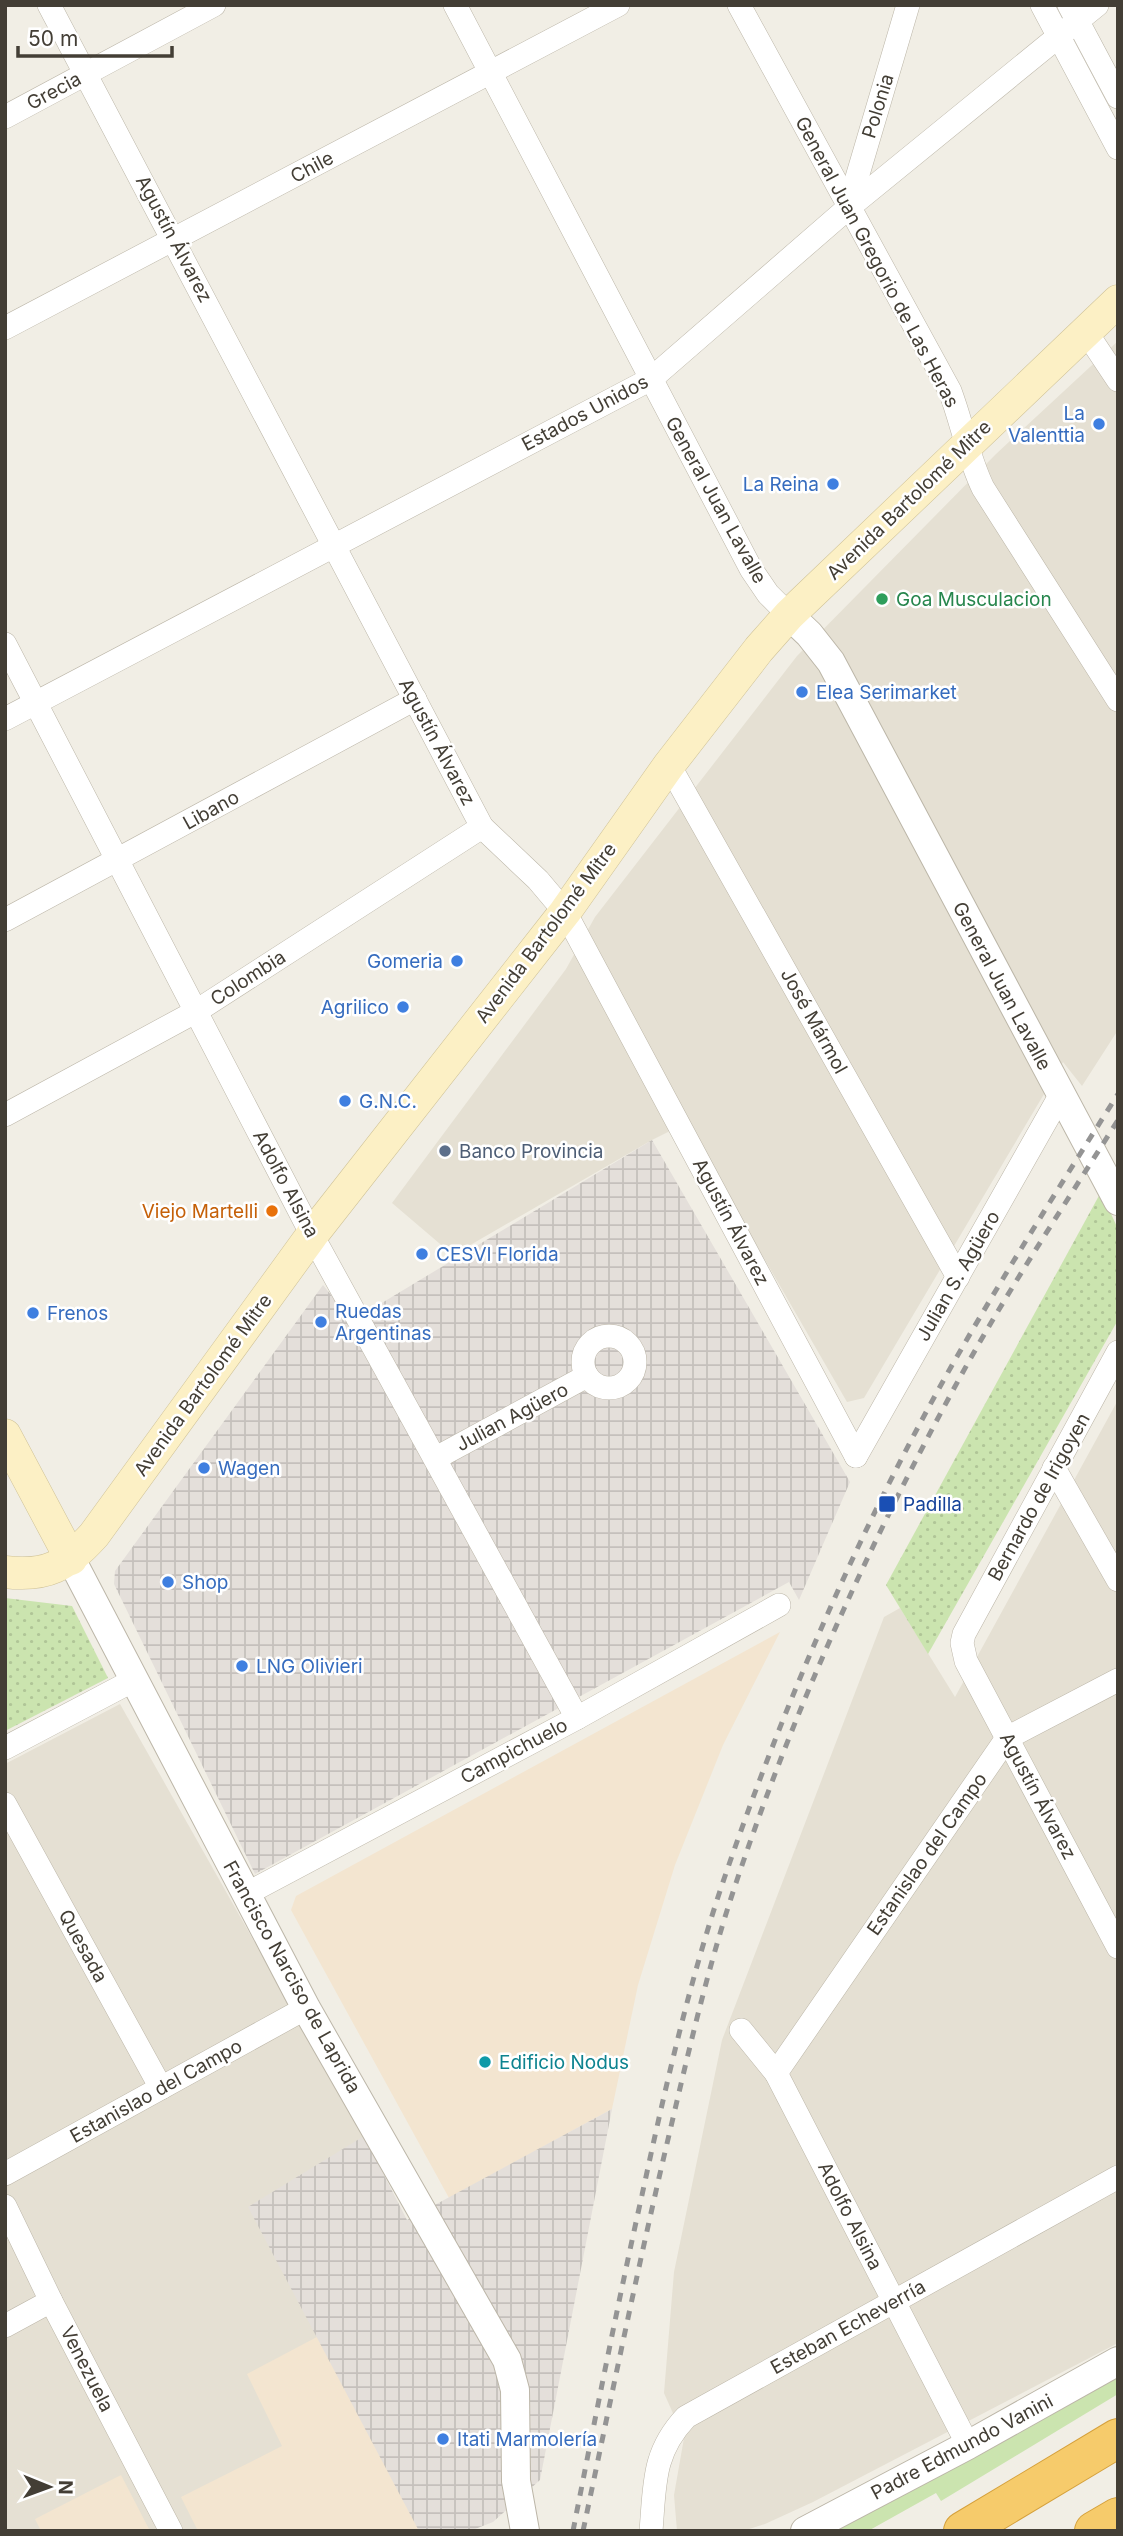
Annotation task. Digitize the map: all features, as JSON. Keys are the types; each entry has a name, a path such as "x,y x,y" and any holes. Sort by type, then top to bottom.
{"highway":[{"path":"963,2531 1118,2438"},
{"path":"1094,2531 1118,2517"}],"main road":[{"name":"Avenida Bartolomé Mitre","path":"5,1572 38,1572 57,1567 71,1559 94,1535 312,1235 565,912 670,765 759,649 789,615 1118,302"},
{"name":"Francisco Narciso de Laprida","path":"5,1435 71,1559"}],"street":[{"name":"Agustín Álvarez","path":"50,5 482,827 538,880 565,912 856,1456"},
{"name":"Grecia","path":"5,117 214,5"},
{"name":"General Juan Lavalle","path":"455,5 751,569 768,594 809,634 831,662 1118,1201"},
{"name":"Chile","path":"5,328 618,5"},
{"name":"General Juan Gregorio de Las Heras","path":"739,5 950,391 960,416 973,467 983,488 1118,700"},
{"name":"Polonia","path":"848,208 908,5"},
{"path":"1042,5 1118,148"},
{"name":"Estados Unidos","path":"5,719 651,379 848,208 1058,36 1073,13 1097,5"},
{"path":"1073,13 1118,97"},
{"path":"1086,332 1118,380"},
{"name":"Adolfo Alsina","path":"5,644 312,1235 577,1718"},
{"name":"Libano","path":"5,920 415,699"},
{"name":"José Mármol","path":"670,765 958,1277"},
{"name":"Colombia","path":"5,1115 195,1012 482,827"},
{"name":"Julian S. Agüero","path":"856,1456 1060,1096"},
{"name":"Bernardo de Irigoyen","path":"962,1643 964,1634 1118,1352"},
{"name":"Julian Agüero","path":"436,1458 587,1377"},
{"path":"1054,1468 1118,1580"},
{"name":"Francisco Narciso de Laprida","path":"71,1559 306,2008 507,2360 515,2390 516,2481 525,2531"},
{"name":"Campichuelo","path":"246,1894 577,1718 779,1605"},
{"name":"Agustín Álvarez","path":"962,1643 967,1661 1118,1947"},
{"path":"5,1748 134,1680"},
{"name":"Estanislao del Campo","path":"776,2073 1007,1738 1118,1680"},
{"name":"Quesada","path":"5,1804 160,2088"},
{"name":"Estanislao del Campo","path":"5,2174 306,2008"},
{"name":"Adolfo Alsina","path":"741,2030 776,2073 968,2445"},
{"name":"Esteban Echeverría","path":"651,2531 661,2451 685,2417 1118,2177"},
{"name":"Venezuela","path":"5,2206 51,2301 171,2531"},
{"path":"5,2326 51,2301"},
{"name":"Padre Edmundo Vanini","path":"805,2531 968,2445 1118,2361"}],"shaded area":[{"path":"1118,341 1118,1030 1082,1086 1063,1062 864,1398 847,1402 686,1123 453,1255 392,1203 566,969 595,917 797,656 996,454"},
{"path":"652,1140 850,1482 799,1600 789,1582 255,1874 114,1584 115,1571 323,1285 352,1321"},
{"path":"1118,1400 1118,2343 813,2502 765,2524 743,2531 677,2531 674,2495 684,2438 664,2393 674,2272 722,2040 884,1617 900,1608 955,1697"},
{"path":"780,1632 723,1745 675,1865 638,1985 612,2109 449,2198 291,1910 296,1896"},
{"path":"120,1704 364,2136 419,2531 5,2531 5,1764"},
{"path":"612,2109 540,2480 493,2522 470,2531 419,2531 248,2207 364,2136 407,2220"},
{"path":"332,2329 428,2531 198,2531 181,2497 282,2446 247,2374"},
{"path":"121,2475 150,2531 41,2531 35,2519"}],"green space":[{"path":"1101,1192 1118,1229 1118,1320 928,1654 886,1585"},
{"path":"5,1598 72,1606 108,1678 5,1731"},
{"path":"1118,2374 1118,2394 941,2501 936,2493 868,2531 829,2531"}],"railway":[{"path":"573,2531 624,2279 678,2036 711,1918 747,1813 798,1683 886,1490 991,1298 1118,1094"},
{"path":"583,2531 646,2234 699,2008 736,1883 783,1754 864,1565 958,1381 996,1314 1118,1120"}],"place":[{"name":"La Valenttia","path":"1099,424"},
{"name":"La Reina","path":"833,484"},
{"name":"Goa Musculacion","path":"882,599"},
{"name":"Elea Serimarket","path":"802,692"},
{"name":"Gomeria","path":"457,961"},
{"name":"Agrilico","path":"403,1007"},
{"name":"G.N.C.","path":"345,1101"},
{"name":"Banco Provincia","path":"445,1151"},
{"name":"Viejo Martelli","path":"272,1211"},
{"name":"CESVI Florida","path":"422,1254"},
{"name":"Frenos","path":"33,1313"},
{"name":"Ruedas Argentinas","path":"321,1322"},
{"name":"Wagen","path":"204,1468"},
{"name":"Padilla","path":"887,1504"},
{"name":"Shop","path":"168,1582"},
{"name":"LNG Olivieri","path":"242,1666"},
{"name":"Edificio Nodus","path":"485,2062"},
{"name":"Itati Marmolería","path":"443,2439"}]}
